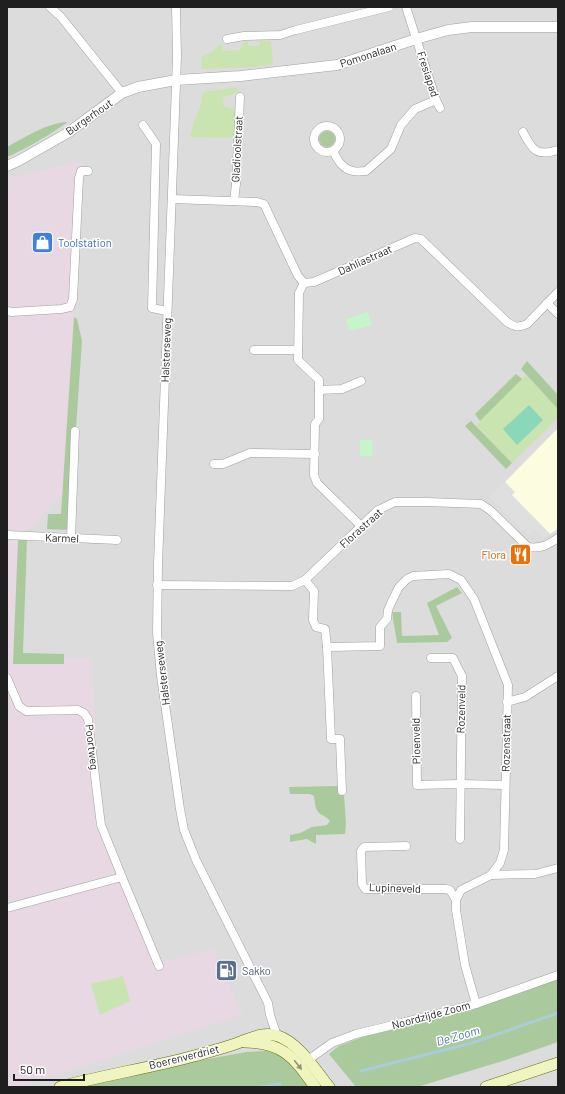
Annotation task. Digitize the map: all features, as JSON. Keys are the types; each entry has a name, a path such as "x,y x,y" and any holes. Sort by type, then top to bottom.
{"main road":[{"path":"273,1035 285,1039 295,1046 329,1087"},
{"name":"Boerenverdriet","path":"60,1087 193,1056 253,1037 273,1035"},
{"name":"Boerenverdriet","path":"237,1043 254,1042 286,1052 296,1061 315,1087"},
{"path":"486,1087 558,1062"}],"street":[{"path":"50,7 61,17 122,93"},
{"name":"Halsterseweg","path":"176,7 176,80 157,585 157,633 161,676 184,830 196,860 268,1003 273,1035 271,1042 276,1048"},
{"path":"227,39 244,36 280,35 389,7"},
{"name":"Fresiapad","path":"406,7 436,100 440,108"},
{"name":"Pomonalaan","path":"176,80 241,76 337,65 448,30 472,27 558,27"},
{"name":"Burgerhout","path":"7,166 69,132 122,93 138,87 176,80"},
{"name":"Gladioolstraat","path":"234,201 240,97"},
{"path":"333,150 344,168 353,172 366,171 391,149 401,124 416,109 436,100"},
{"name":"Halsterseweg","path":"143,125 156,144 152,308 167,311"},
{"path":"523,132 529,144 538,152 548,154 558,150"},
{"path":"7,311 61,309 70,307 73,299 79,178 81,171 88,171"},
{"path":"172,199 257,202 264,204 298,276 304,283 299,293 298,360 319,380 319,419 315,424 314,475 317,483 361,526"},
{"name":"Dahliastraat","path":"304,283 314,282 416,238 421,239 506,322 514,327 521,327 527,324 558,292"},
{"path":"547,303 558,314"},
{"path":"254,350 298,350"},
{"path":"319,390 342,389 361,382"},
{"path":"71,538 75,431"},
{"path":"214,464 224,464 250,453 315,454"},
{"name":"Florastraat","path":"157,585 292,586 305,580 378,510 395,502 481,504 490,510 528,547 543,547 558,538"},
{"name":"Karmel","path":"7,535 117,540"},
{"name":"Rozenstraat","path":"327,647 380,646 380,627 385,622 392,600 399,586 407,579 413,576 448,574 461,580 474,599 508,685 504,850 500,863 491,875"},
{"path":"305,580 314,591 313,620 316,628 325,629 331,739 340,739 342,790"},
{"name":"Rozenveld","path":"431,658 453,658 462,676 460,784"},
{"path":"507,702 525,697 558,676"},
{"name":"Poortweg","path":"7,678 19,706 26,711 78,710 84,712 88,719 101,825 159,966"},
{"name":"Pioenveld","path":"416,696 416,785 460,784"},
{"path":"460,839 460,784 505,785"},
{"name":"Lupineveld","path":"406,846 364,847 361,851 362,884 365,889 446,889 450,890 456,900"},
{"path":"476,1004 465,965 456,910 456,900 461,890 491,875 535,874 558,868"},
{"path":"7,908 122,877"},
{"name":"Noordzijde Zoom","path":"308,1060 332,1043 356,1034 476,1004 558,975"}],"shaded area":[{"path":"7,7 558,7 558,1087 7,1087"},
{"path":"83,161 64,492 24,536 21,654 91,659 103,839 160,962 213,949 243,1015 18,1087 7,1087 7,178"},
{"path":"558,428 558,529 550,534 511,495 514,492 505,482"},
{"path":"505,482 515,492 512,495 550,534 544,538 535,530 529,536 489,497"}],"green space":[{"path":"247,40 248,45 259,46 260,40 271,41 273,64 256,67 202,69 201,57 209,54 222,43 223,51 240,50 244,42"},
{"path":"237,87 238,92 223,97 223,106 237,110 234,138 190,137 200,107 202,95 205,92"},
{"path":"68,122 23,150 7,157 7,147 44,128"},
{"path":"324,131 330,131 335,136 333,145 330,147 324,147 319,142 319,136"},
{"path":"368,312 372,325 349,331 346,319"},
{"path":"74,317 77,319 82,341 69,530 47,529 48,514 61,514"},
{"path":"527,361 558,395 558,409 521,369"},
{"path":"516,374 522,379 480,421 475,414"},
{"path":"526,375 558,409 558,418 512,463 476,425"},
{"path":"529,405 543,420 517,445 503,429"},
{"path":"471,421 512,463 506,469 465,426"},
{"path":"360,440 372,440 372,456 360,456"},
{"path":"18,540 27,540 23,653 64,654 64,664 13,664"},
{"path":"457,587 462,593 436,606 452,638 447,642 397,643 392,612 401,612 402,636 439,635 427,603"},
{"path":"338,786 344,794 346,824 345,834 316,835 316,844 307,839 290,842 290,835 300,833 312,827 327,825 330,821 328,818 319,813 315,805 314,796 310,794 290,794 289,787"},
{"path":"123,976 130,1001 100,1015 91,984"},
{"path":"558,978 558,1042 506,1060 417,1087 356,1087 329,1054 339,1046 365,1036 474,1009"},
{"path":"270,1051 278,1054 289,1062 309,1087 77,1087 154,1069 246,1052"}],"waterway":[{"name":"De Zoom","path":"361,1071 472,1043 558,1013"},
{"name":"De Zoom","path":"261,1087 280,1084"}],"place":[{"name":"Toolstation","path":"43,243"},
{"name":"Flora","path":"521,555"},
{"name":"Sakko","path":"227,971"}]}
